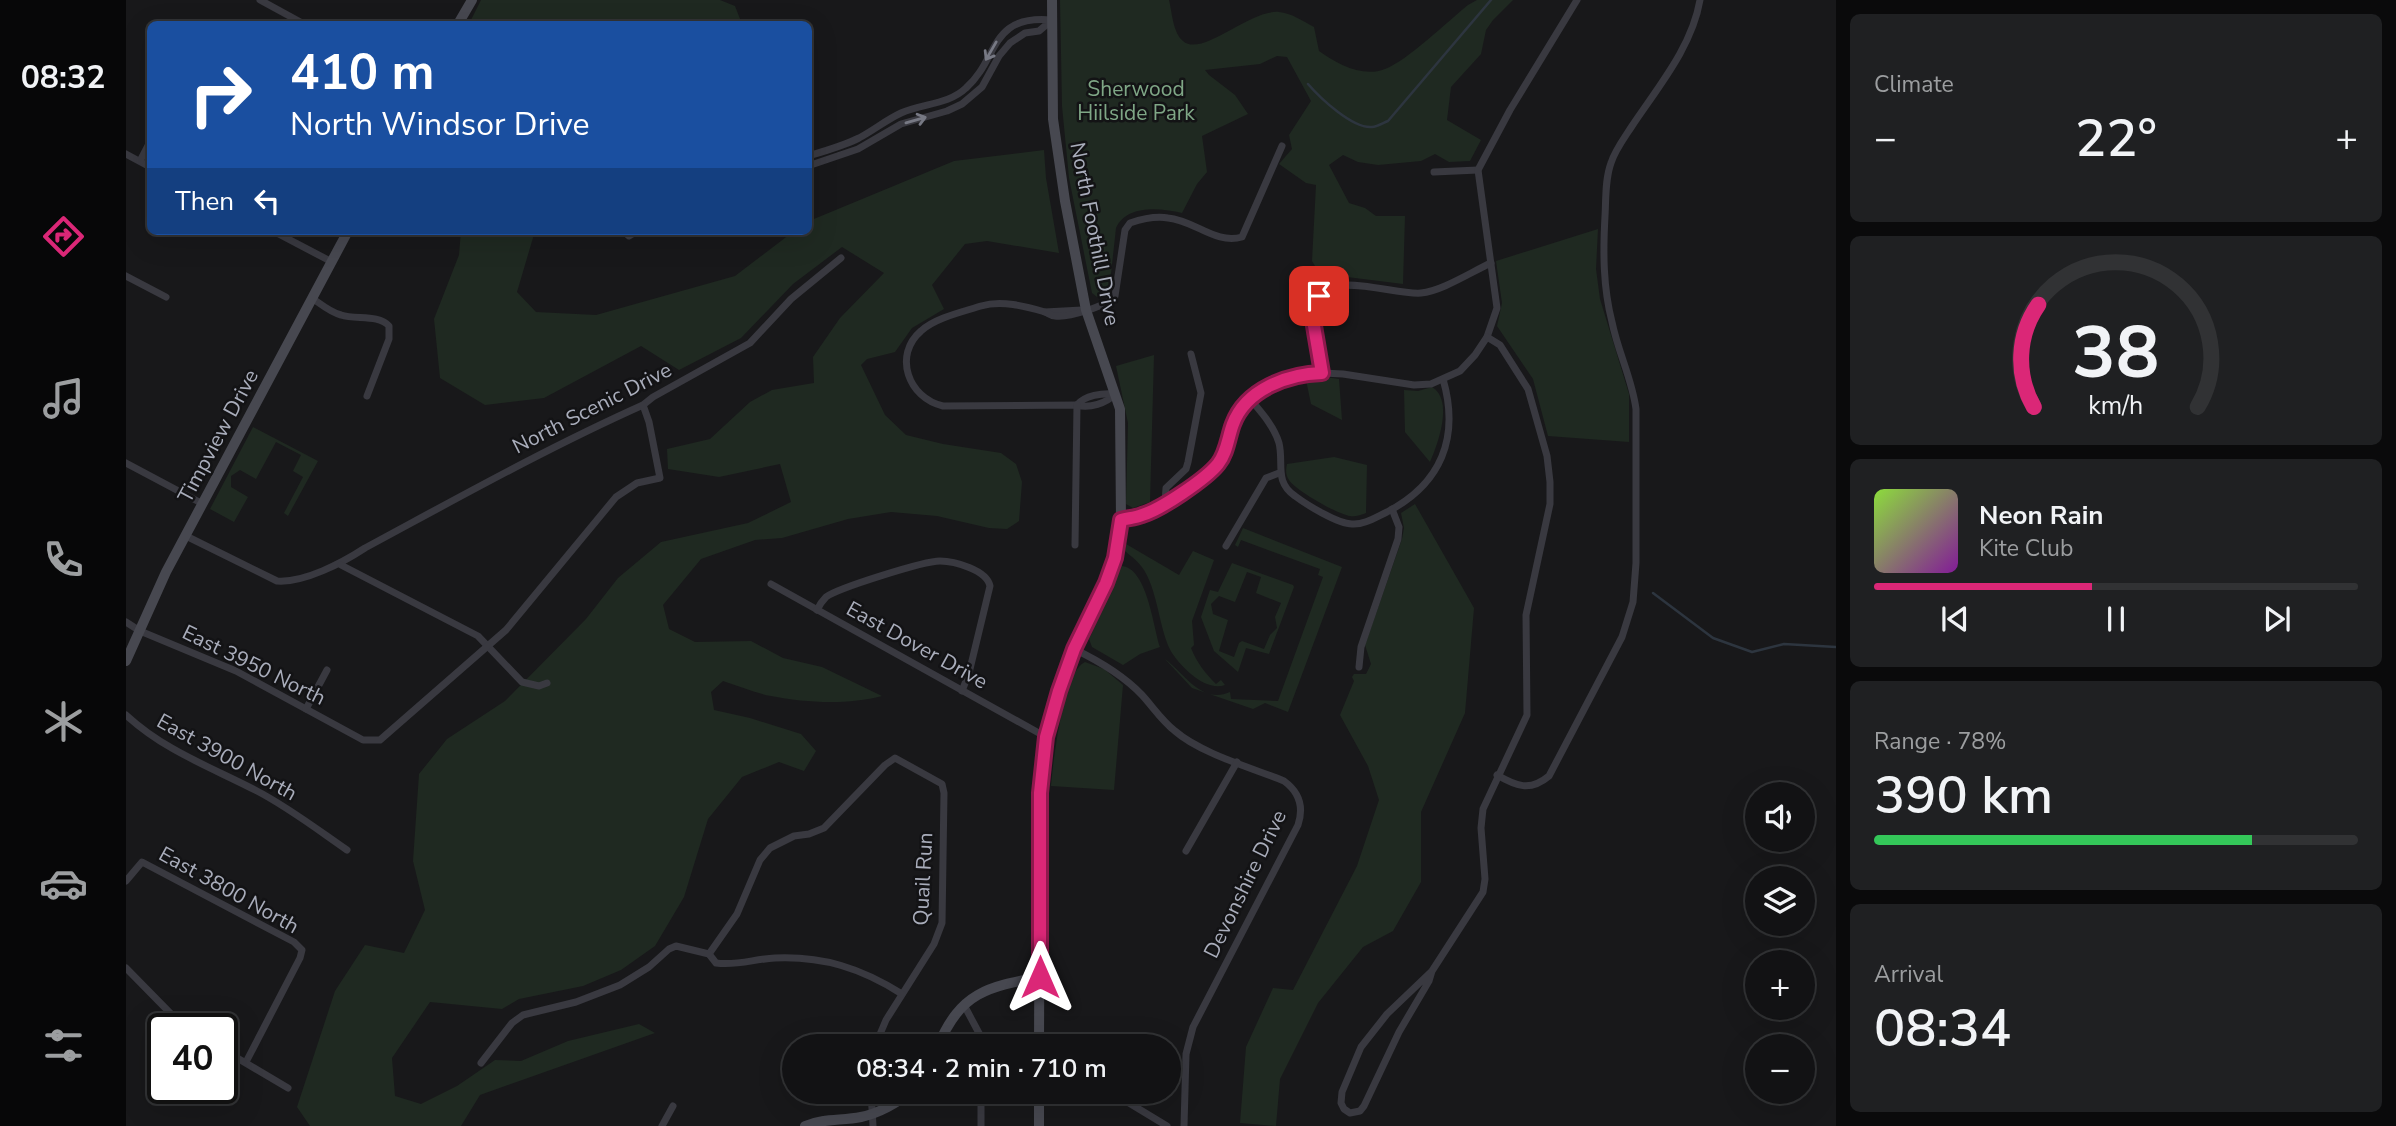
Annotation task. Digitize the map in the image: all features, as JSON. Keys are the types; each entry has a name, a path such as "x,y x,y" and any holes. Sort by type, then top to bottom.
{"street":[{"path":"260,0 298,21"},
{"name":"North Foothill Drive","path":"1039,1034 1040,793 1046,737 1074,649 1115,558 1121,520 1120,409 1086,310 1065,201 1053,119 1052,0"},
{"path":"1121,520 1143,515 1165,503 1217,465 1227,445 1233,422 1250,399 1266,387 1308,373 1414,385 1431,384 1460,370 1487,337 1497,308 1478,170 1504,120 1577,0"},
{"path":"1497,775 1513,785 1527,786 1540,784 1549,776 1622,637 1633,602 1636,563 1636,410 1606,294 1603,262 1607,182 1611,162 1622,141 1689,39 1697,20 1700,0"},
{"path":"459,21 469,1"},
{"path":"812,155 858,138 903,112 945,101 966,89 978,75 1000,36 1017,25 1037,18 1052,20"},
{"path":"812,165 858,149 913,120 956,108 970,99 986,80 1002,50 1021,35 1040,31 1052,20"},
{"path":"1017,25 1021,35"},
{"path":"885,122 890,131"},
{"path":"1115,394 1109,401 1083,407 943,406 920,395 909,380 906,360 908,350 919,332 927,326 993,304 1019,305 1044,312 1086,310 1110,302 1115,296 1125,230 1130,222 1170,218 1230,240 1242,237 1282,146"},
{"path":"140,161 147,148"},
{"path":"126,154 147,165"},
{"path":"1434,172 1478,170"},
{"path":"280,235 332,262"},
{"name":"Timpview Drive","path":"126,661 166,572 346,235"},
{"name":"North Scenic Drive","path":"186,536 277,581 290,580 341,565 365,548 572,437 643,405 750,343 791,299 841,258"},
{"path":"1322,373 1312,314 1316,300 1325,290 1344,285 1421,293 1436,289 1491,263"},
{"path":"126,276 166,297"},
{"path":"312,299 343,316 384,321 389,326 389,339 367,396"},
{"path":"1432,971 1387,1014 1361,1047 1342,1092 1341,1103 1350,1113 1360,1111 1364,1106 1432,971 1483,892 1485,879 1481,819 1486,797 1527,715 1526,615 1550,504 1550,482 1547,456 1528,389 1500,345 1487,337"},
{"path":"1165,503 1166,488 1186,470 1201,393 1191,355"},
{"path":"1250,399 1275,431 1280,446 1279,473 1285,488 1343,523 1353,525 1368,522 1416,494 1440,462 1450,420 1450,402 1443,380"},
{"path":"488,646 506,630 615,497 637,483 660,478 643,405"},
{"path":"1076,545 1077,405"},
{"path":"126,463 203,504"},
{"path":"1226,546 1266,478 1279,473"},
{"path":"1359,667 1361,647 1398,539 1399,527 1392,509"},
{"path":"817,610 826,597 838,591 915,566 940,561 961,565 984,576 990,586 969,673 962,691"},
{"path":"341,565 478,636 522,682 539,686 547,682"},
{"name":"East Dover Drive","path":"771,584 1046,737"},
{"name":"East 3950 North","path":"126,622 140,631 236,671 367,741 380,740 387,735 488,646"},
{"name":"Devonshire Drive","path":"1074,649 1095,659 1142,694 1176,733 1198,746 1288,784 1298,796 1300,818 1192,1027 1186,1054 1184,1126"},
{"path":"306,709 327,670"},
{"name":"East 3900 North","path":"126,716 146,734 175,752 259,792 347,850"},
{"name":"Quail Run","path":"709,954 737,914 760,860 770,848 781,840 824,828 895,758 939,782 944,793 942,923 934,944 886,1020 881,1034"},
{"path":"1186,851 1237,762"},
{"name":"East 3800 North","path":"126,881 142,862 294,942 300,948 300,958 246,1062"},
{"path":"481,1063 512,1023 523,1015 576,1002 620,985 676,946 709,954 716,963 730,965 772,958 825,960 866,975 902,994"},
{"path":"126,968 170,1013"},
{"path":"944,1034 973,997 996,985 1040,977"},
{"path":"964,1005 978,1034"},
{"path":"238,1058 288,1088"},
{"path":"873,1104 873,1126"},
{"path":"805,1126 825,1119 859,1118 896,1104"},
{"path":"981,1104 981,1126"},
{"path":"1039,1104 1039,1126"},
{"path":"1131,1104 1167,1126"},
{"path":"662,1126 673,1106"}],"green space":[{"path":"481,0 720,0 735,6 741,21 470,21"},
{"name":"Sherwood Hiilside Park","path":"1060,0 1169,0 1177,33 1183,41 1191,45 1214,39 1267,13 1279,12 1314,27 1319,51 1342,65 1368,72 1394,65 1477,0 1513,0 1486,30 1481,54 1451,87 1447,120 1481,140 1470,161 1449,162 1435,154 1421,161 1378,165 1358,162 1343,155 1329,165 1349,203 1365,208 1376,216 1405,216 1403,284 1339,276 1323,279 1312,261 1316,185 1306,183 1279,164 1292,149 1289,135 1311,101 1287,57 1277,56 1260,64 1205,70 1235,95 1248,114 1202,136 1207,172 1197,184 1182,213 1164,210 1136,211 1121,220 1116,228 1109,292 1097,297 1092,293 1069,178 1062,106"},
{"path":"1044,150 1059,253 987,241 965,244 932,285 944,309 912,328 895,352 867,359 861,365 885,415 906,435 1001,453 1016,464 1022,482 1019,521 1007,529 989,528 937,516 891,512 848,519 782,538 755,540 701,559 663,605 669,629 695,642 751,641 783,658 822,667 882,696 841,702 798,700 765,695 723,681 711,692 714,710 801,734 816,751 804,771 779,762 742,777 708,819 684,897 655,946 621,970 583,986 519,999 502,1009 430,1002 392,1058 395,1096 421,1104 457,1086 495,1060 521,1061 568,1041 639,1024 655,1033 480,1095 461,1126 310,1126 297,1107 335,991 365,945 404,953 425,910 413,861 419,774 447,739 505,701 586,619 618,578 661,542 748,523 791,502 780,464 719,477 668,469 667,449 710,439 750,402 772,390 814,383 813,357 840,318 884,273 842,247 793,284 741,338 679,370 641,346 544,398 485,405 440,378 434,319 459,255 461,235 534,235 517,292 536,312 596,315 735,276 789,235 812,235 812,220 954,161"},
{"path":"1598,229 1596,269 1600,299 1629,394 1629,442 1548,436 1533,379 1497,326 1502,303 1496,261"},
{"path":"1154,355 1150,502 1133,508 1126,504 1128,423 1116,366"},
{"path":"1325,377 1339,379 1342,420 1311,404 1306,380"},
{"path":"1432,387 1439,393 1443,412 1440,434 1430,462 1405,432 1404,390 1418,391"},
{"path":"253,427 318,461 288,516 284,513 303,477 293,471 301,455 276,442 256,479 240,470 231,476 231,487 248,497 234,522 210,509"},
{"path":"1334,457 1367,465 1366,513 1352,516 1336,511 1299,490 1288,478 1287,464"},
{"path":"1415,504 1474,608 1465,713 1421,812 1421,882 1393,931 1363,947 1318,1003 1280,1079 1276,1126 1240,1123 1246,1047 1273,988 1293,990 1357,866 1379,800 1368,766 1340,715 1354,681 1352,677 1354,674 1366,674 1371,664 1365,645 1402,539 1404,528 1401,513"},
{"path":"1243,528 1342,567 1288,712 1265,703 1253,709 1192,688 1165,659 1202,691 1220,695 1230,692 1231,699 1278,701 1323,577 1318,575 1320,569 1241,540 1238,547 1235,545"},
{"path":"1126,544 1179,575 1193,551 1214,560 1192,621 1194,645 1191,648 1212,680 1216,684 1221,680 1225,685 1210,685 1203,682 1188,672 1172,653 1149,580 1140,564 1125,551"},
{"path":"1232,563 1294,587 1269,654 1246,648 1238,672 1214,651 1201,617 1210,590 1218,592","holes":["1247,572 1261,577 1256,593 1281,603 1275,617 1277,628 1270,635 1264,649 1242,641 1234,657 1219,651 1228,620 1213,614 1211,604 1219,596 1235,602"]},
{"path":"1121,566 1130,569 1143,587 1160,647 1140,654 1123,665 1092,647 1089,639"},
{"path":"1085,662 1104,669 1123,685 1114,790 1051,786 1065,699 1077,669"}],"waterway":[{"path":"1308,84 1347,118 1364,126 1380,125 1388,121 1491,0"},
{"path":"1653,593 1713,638 1752,652 1784,644 1836,647"}],"route":[{"path":"1040,977 1040,793 1046,737 1074,649 1115,558 1121,520 1143,515 1165,503 1217,465 1227,445 1233,422 1250,399 1266,387 1308,373 1322,373 1312,314 1319,296"}]}
